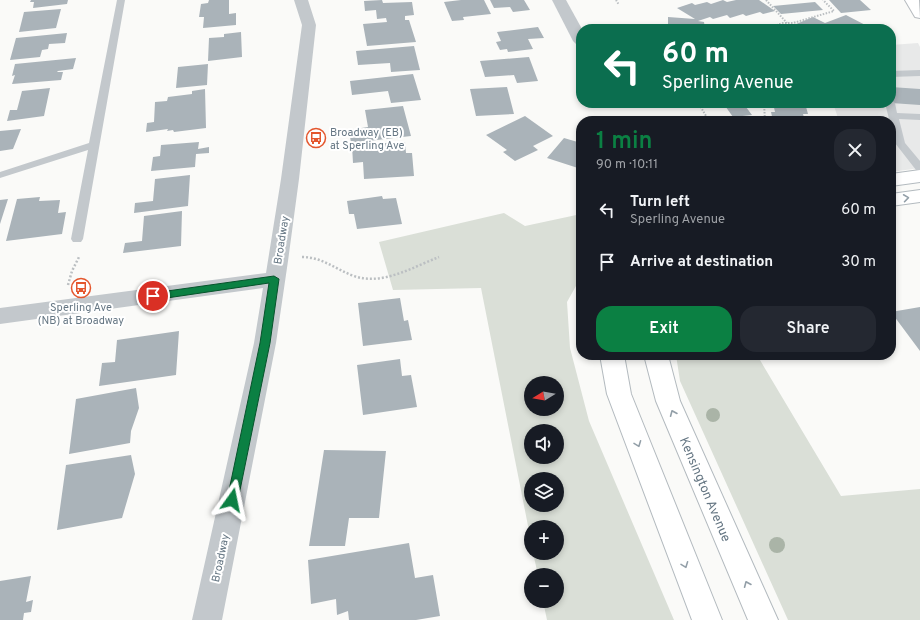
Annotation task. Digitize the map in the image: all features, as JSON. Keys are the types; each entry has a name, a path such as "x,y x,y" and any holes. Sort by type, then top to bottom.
{"main road":[{"path":"912,0 920,14"},
{"path":"896,179 920,176"},
{"path":"896,199 920,196"},
{"path":"613,360 619,394 707,620"},
{"name":"Kensington Avenue","path":"657,360 668,401 763,620"}],"street":[{"name":"Broadway","path":"207,620 265,343 290,179 309,25 301,0"},
{"path":"559,0 576,32"},
{"path":"0,316 274,279"}],"lane":[{"path":"77,239 121,0"},
{"path":"896,74 920,73"},
{"path":"891,108 893,116"},
{"path":"896,116 920,117"},
{"path":"896,128 900,143 920,168"},
{"path":"0,175 94,145"}],"path":[{"path":"616,0 619,6"},
{"path":"766,0 787,23"},
{"path":"783,24 793,23 834,11 823,0"},
{"path":"308,257 322,259 348,273 371,279 388,276 439,256"},
{"path":"67,290 72,271"}],"shaded area":[{"path":"918,43 920,47 920,168 896,171 896,116 837,116 835,108 896,108 896,45"},
{"path":"504,213 525,226 576,215 576,286 567,302 570,348 589,421 674,620 547,620 544,608 564,608 564,568 536,568 535,560 564,560 564,520 527,520 525,512 564,512 564,472 524,472 524,506 481,288 393,290 379,242"},
{"path":"677,360 760,360 841,496 920,489 920,620 788,620 680,381"}],"building":[{"path":"31,0 68,0 67,4 33,8 34,2 30,2"},
{"path":"209,0 229,0 229,14 236,13 236,25 203,28 204,17 199,17 201,4 208,3"},
{"path":"382,0 383,3 412,2 414,15 405,16 405,20 409,20 416,42 367,46 363,24 387,22 386,18 377,19 376,10 365,11 364,1"},
{"path":"484,0 491,14 463,17 464,20 452,21 444,2"},
{"path":"490,0 524,0 530,10 513,12 510,7 494,8"},
{"path":"723,0 727,2 736,0 759,0 775,11 763,14 760,12 746,16 743,14 730,18 727,15 713,19 710,17 698,21 704,22 704,24 668,24 668,17 695,19 677,8 692,3 695,5 707,2 711,4"},
{"path":"829,0 860,0 871,10 841,13"},
{"path":"815,2 823,10 781,14 773,6"},
{"path":"61,9 56,28 19,32 24,12"},
{"path":"846,15 863,24 796,24 813,17 825,23"},
{"path":"538,27 544,38 528,39 533,49 508,52 507,49 500,50 496,42 501,41 497,32"},
{"path":"241,32 242,57 208,61 209,38 224,37 224,34"},
{"path":"67,33 65,43 49,44 48,49 42,50 40,57 10,60 16,38"},
{"path":"414,46 420,70 391,72 390,63 358,65 356,51"},
{"path":"529,57 538,81 517,83 514,75 485,77 480,61"},
{"path":"76,58 73,69 57,72 63,72 61,80 12,84 15,75 12,76 15,64"},
{"path":"208,64 207,85 176,88 178,67"},
{"path":"413,74 421,100 391,103 388,91 352,95 350,81"},
{"path":"507,87 514,114 476,116 470,89"},
{"path":"896,87 920,89 920,105 896,103"},
{"path":"50,88 44,116 7,121 10,110 17,110 22,91"},
{"path":"205,89 206,128 174,132 173,130 167,131 168,129 146,132 147,123 154,122 155,102 167,101 168,97 192,94 192,91"},
{"path":"403,106 411,136 351,143 349,130 368,127 365,110"},
{"path":"727,108 747,108 752,115 742,116 732,116"},
{"path":"774,108 806,108 808,114 803,114 804,116 772,116 771,112 775,112"},
{"path":"525,116 553,136 533,146 538,150 515,161 503,152 507,150 486,135"},
{"path":"21,129 13,149 0,151 0,131"},
{"path":"564,138 576,142 576,167 547,158"},
{"path":"199,142 198,149 209,147 209,153 196,154 195,167 151,171 153,157 160,156 161,145"},
{"path":"405,142 406,153 412,153 414,176 364,179 363,162 353,163 352,146"},
{"path":"190,175 188,206 134,213 135,203 153,201 155,179"},
{"path":"382,196 383,199 396,198 402,224 357,229 354,214 349,214 347,201"},
{"path":"40,197 39,201 60,200 58,213 66,212 62,234 6,241 17,199"},
{"path":"8,199 0,224 0,200"},
{"path":"182,211 181,246 123,253 125,243 142,241 144,216"},
{"path":"400,298 404,321 408,320 412,340 363,346 358,303"},
{"path":"920,307 920,351 896,319 896,311"},
{"path":"179,331 176,375 99,386 102,363 115,362 117,340"},
{"path":"400,359 402,376 411,375 417,407 363,415 357,365"},
{"path":"136,388 139,408 131,431 130,443 69,454 76,399"},
{"path":"324,450 386,451 379,518 349,518 345,546 309,546"},
{"path":"131,455 135,474 122,518 57,530 66,465"},
{"path":"409,543 415,578 433,575 440,616 416,620 349,620 348,611 337,615 336,599 311,604 308,560"},
{"path":"31,576 26,602 33,600 31,612 24,613 23,620 0,620 0,581"}],"place":[{"name":"Broadway (EB) at Sperling Ave","path":"316,138"},
{"name":"Sperling Ave (NB) at Broadway","path":"81,288"}],"route":[{"path":"153,296 274,279 265,343 232,500"}]}
